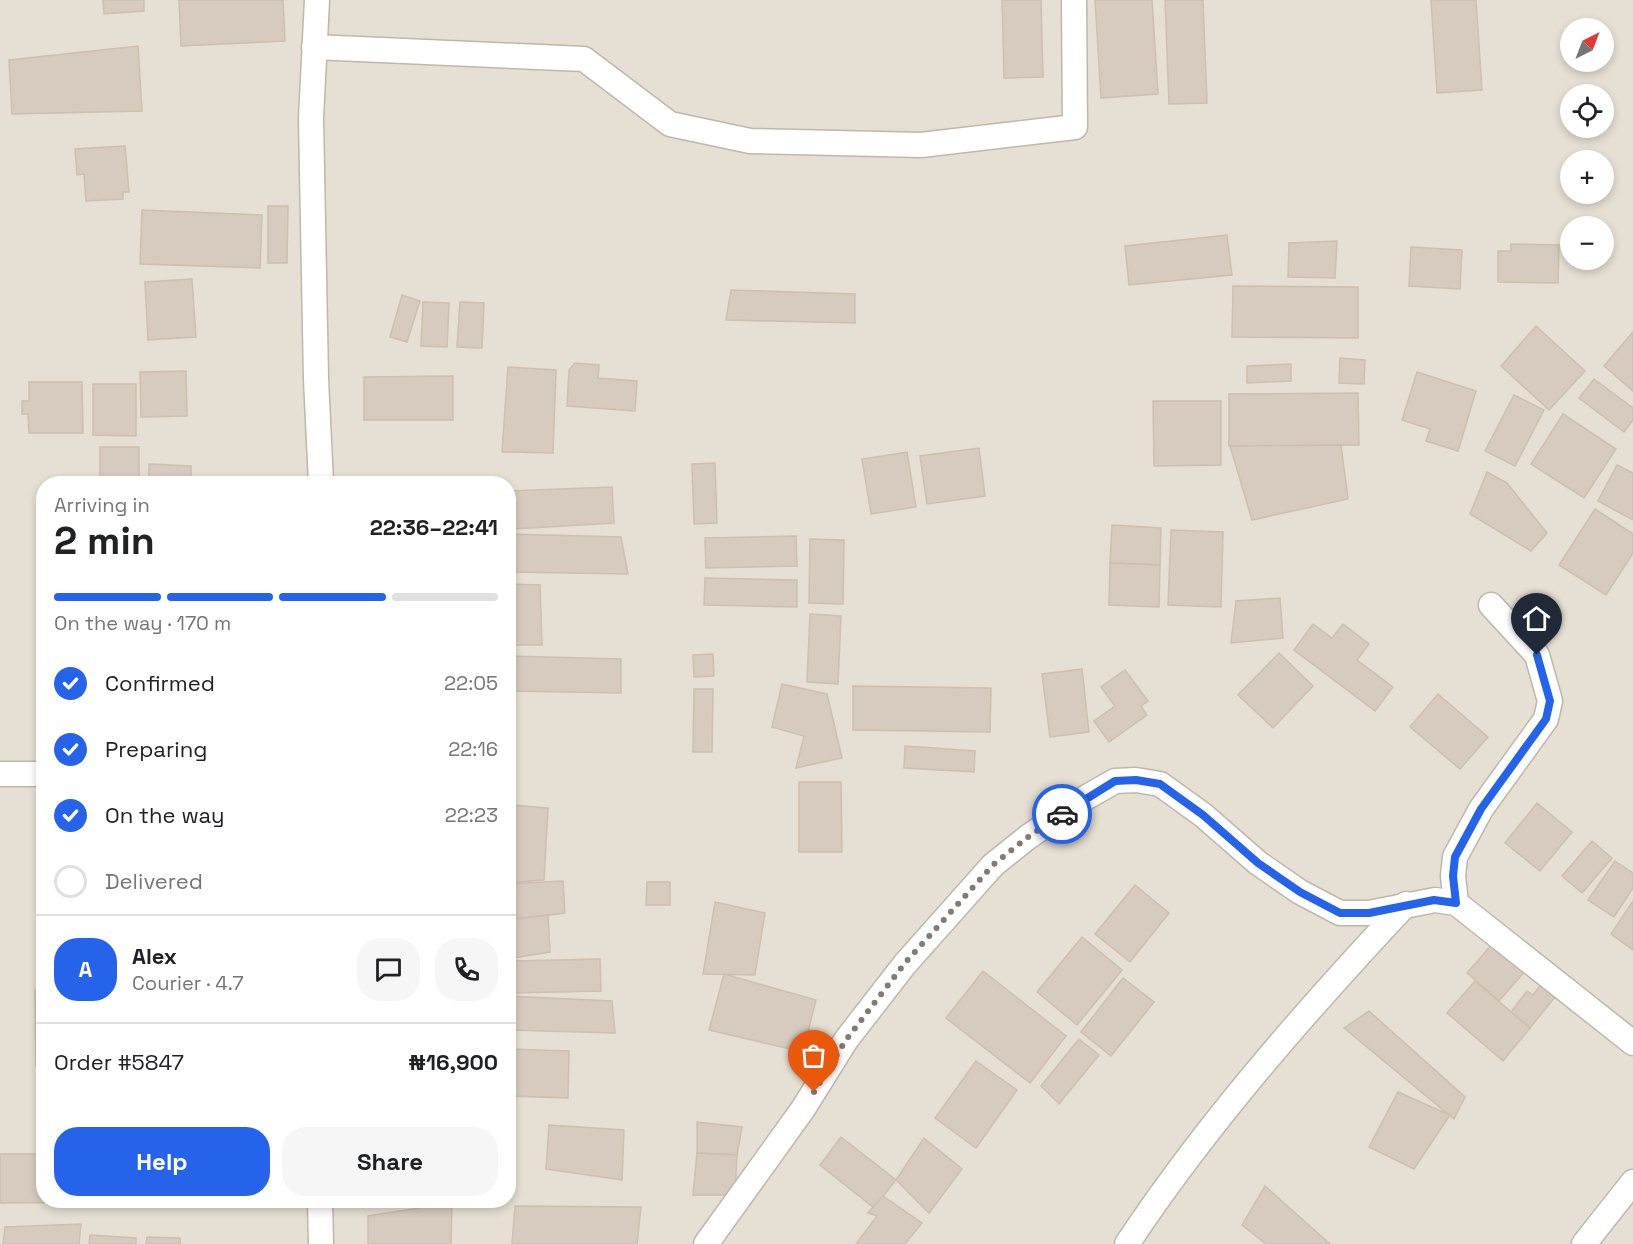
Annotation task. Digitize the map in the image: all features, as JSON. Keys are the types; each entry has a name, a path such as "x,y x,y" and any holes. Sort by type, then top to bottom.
{"street":[{"path":"317,0 311,118 316,379 321,476"},
{"path":"314,47 584,59 670,124 750,141 921,145 1075,127 1074,0"},
{"path":"1456,903 1453,876 1455,857 1481,809 1546,719 1550,701 1537,655 1491,605"},
{"path":"0,774 36,774"},
{"path":"706,1244 803,1109 846,1040 905,963 993,865 1028,837 1087,796 1115,781 1136,780 1160,784 1203,815 1258,863 1300,892 1340,913 1369,913 1434,900 1456,903 1633,1043"},
{"path":"1127,1244 1213,1125 1276,1048 1353,960 1406,904"},
{"path":"1584,1244 1633,1182"},
{"path":"320,1208 321,1244"}],"shaded area":[{"path":"0,0 1633,0 1633,1244 0,1244"}],"building":[{"path":"103,0 144,0 144,11 104,14"},
{"path":"179,0 283,0 285,41 181,46"},
{"path":"1002,0 1041,0 1043,77 1004,78"},
{"path":"1095,0 1152,0 1158,94 1101,98"},
{"path":"1165,0 1203,0 1207,103 1169,104"},
{"path":"1431,0 1476,0 1482,90 1437,93"},
{"path":"138,46 142,111 12,114 9,60"},
{"path":"125,146 129,192 123,192 123,199 86,201 84,174 77,175 75,149"},
{"path":"268,206 288,206 287,263 268,263"},
{"path":"142,210 262,215 260,268 140,264"},
{"path":"1227,235 1232,275 1129,285 1125,246"},
{"path":"1337,241 1335,278 1288,277 1289,243"},
{"path":"1511,244 1559,245 1558,283 1498,282 1498,251 1511,251"},
{"path":"1411,247 1462,250 1460,289 1409,286"},
{"path":"192,279 196,337 148,340 145,282"},
{"path":"1233,286 1358,287 1358,338 1232,337"},
{"path":"731,290 855,294 855,323 726,320"},
{"path":"402,295 420,301 407,342 390,337"},
{"path":"423,302 449,303 447,347 421,346"},
{"path":"460,302 484,303 482,348 457,347"},
{"path":"1536,326 1585,371 1549,410 1501,366"},
{"path":"1633,332 1633,391 1604,366"},
{"path":"1340,358 1365,360 1364,384 1339,383"},
{"path":"575,363 599,365 598,378 637,381 635,411 567,406 569,370"},
{"path":"1291,364 1291,381 1247,383 1247,366"},
{"path":"508,367 556,370 553,453 502,452"},
{"path":"186,371 187,416 141,417 140,372"},
{"path":"1417,372 1476,391 1458,451 1426,441 1430,429 1402,420"},
{"path":"453,376 453,420 364,420 364,377"},
{"path":"1594,379 1633,408 1633,420 1624,432 1579,398"},
{"path":"29,382 82,382 83,433 29,433 28,414 22,414 22,401 29,401"},
{"path":"93,384 136,384 136,436 93,435"},
{"path":"1358,393 1359,445 1229,446 1229,394"},
{"path":"1514,395 1544,410 1515,466 1485,451"},
{"path":"1153,401 1221,401 1221,465 1154,466"},
{"path":"1563,414 1616,449 1584,498 1531,464"},
{"path":"1341,445 1348,499 1252,520 1230,446"},
{"path":"100,447 139,447 139,476 100,476"},
{"path":"979,448 985,496 927,504 920,456"},
{"path":"907,452 916,507 871,514 862,459"},
{"path":"715,463 717,523 694,524 692,464"},
{"path":"149,464 191,466 191,476 149,476"},
{"path":"1617,465 1633,473 1633,520 1598,501"},
{"path":"1487,472 1507,483 1547,533 1531,551 1470,514"},
{"path":"612,487 614,523 516,529 516,491"},
{"path":"1595,509 1633,534 1633,553 1606,595 1559,565"},
{"path":"1112,525 1161,528 1160,565 1110,563"},
{"path":"1171,530 1223,532 1221,607 1168,605"},
{"path":"516,534 621,537 628,574 516,572"},
{"path":"796,536 797,566 706,568 705,538"},
{"path":"810,539 844,540 843,604 809,603"},
{"path":"1110,563 1160,565 1159,607 1109,605"},
{"path":"705,578 797,580 797,607 704,605"},
{"path":"516,584 540,585 542,645 516,645"},
{"path":"1280,598 1283,638 1231,643 1236,601"},
{"path":"810,614 841,616 838,684 807,682"},
{"path":"1313,624 1332,638 1343,624 1369,644 1357,660 1393,687 1375,711 1294,650"},
{"path":"1279,653 1313,686 1273,728 1238,695"},
{"path":"713,654 714,676 694,677 693,655"},
{"path":"516,656 621,659 621,693 516,691"},
{"path":"1082,669 1089,732 1050,737 1042,674"},
{"path":"1125,670 1148,701 1141,706 1147,715 1109,742 1094,721 1115,706 1101,687"},
{"path":"782,684 827,694 842,758 796,768 804,736 772,727"},
{"path":"853,686 991,688 990,732 853,730"},
{"path":"694,689 713,689 712,752 693,752"},
{"path":"1438,694 1488,737 1460,769 1410,727"},
{"path":"905,746 975,751 974,772 904,768"},
{"path":"799,782 841,782 842,852 799,852"},
{"path":"1537,803 1572,832 1540,871 1505,843"},
{"path":"516,805 548,808 544,880 516,882"},
{"path":"1592,841 1612,858 1582,893 1562,876"},
{"path":"1615,861 1633,873 1633,888 1614,917 1588,900"},
{"path":"563,881 565,913 516,919 516,884"},
{"path":"647,882 670,882 670,905 646,905"},
{"path":"1135,885 1169,913 1130,962 1095,934"},
{"path":"1633,901 1633,950 1611,934"},
{"path":"715,902 765,913 755,975 703,974"},
{"path":"548,915 550,952 516,958 516,919"},
{"path":"1082,937 1122,970 1077,1025 1037,992"},
{"path":"1494,942 1526,970 1499,1001 1467,973"},
{"path":"600,959 601,991 516,993 516,961"},
{"path":"983,971 1066,1036 1030,1083 946,1018"},
{"path":"724,974 816,1000 803,1052 709,1030"},
{"path":"1123,978 1154,1002 1111,1056 1081,1032"},
{"path":"1544,980 1559,992 1530,1028 1511,1012 1527,991 1533,995"},
{"path":"1475,981 1530,1028 1503,1061 1447,1013"},
{"path":"35,990 36,990 36,1066"},
{"path":"516,996 612,1001 615,1033 516,1030"},
{"path":"1369,1011 1465,1097 1454,1119 1344,1028"},
{"path":"1079,1039 1099,1055 1059,1104 1041,1086"},
{"path":"516,1049 569,1051 568,1098 516,1096"},
{"path":"976,1061 1017,1090 976,1148 935,1118"},
{"path":"1398,1092 1450,1115 1414,1169 1369,1147"},
{"path":"697,1122 742,1127 737,1155 697,1153"},
{"path":"549,1125 624,1130 622,1180 546,1169"},
{"path":"841,1137 896,1180 874,1208 820,1165"},
{"path":"924,1138 962,1169 929,1213 896,1180"},
{"path":"697,1153 737,1155 735,1195 693,1195"},
{"path":"0,1154 36,1154 36,1203 0,1203"},
{"path":"1265,1186 1330,1244 1266,1244 1242,1225"},
{"path":"883,1196 922,1223 905,1244 856,1244 877,1216 868,1213"},
{"path":"516,1206 641,1207 637,1244 512,1244"},
{"path":"420,1208 452,1208 451,1244 368,1244 368,1216"},
{"path":"81,1224 79,1244 3,1244 5,1227"},
{"path":"90,1235 136,1238 136,1244 89,1244"},
{"path":"147,1237 180,1238 180,1244 146,1244"}],"way so far":[{"path":"814,1092 846,1040 905,963 993,865 1062,814"}],"route":[{"path":"1062,814 1087,796 1115,781 1136,780 1160,784 1203,815 1258,863 1300,892 1340,913 1369,913 1434,900 1456,903 1453,876 1455,857 1481,809 1546,719 1550,701 1537,655"}]}
